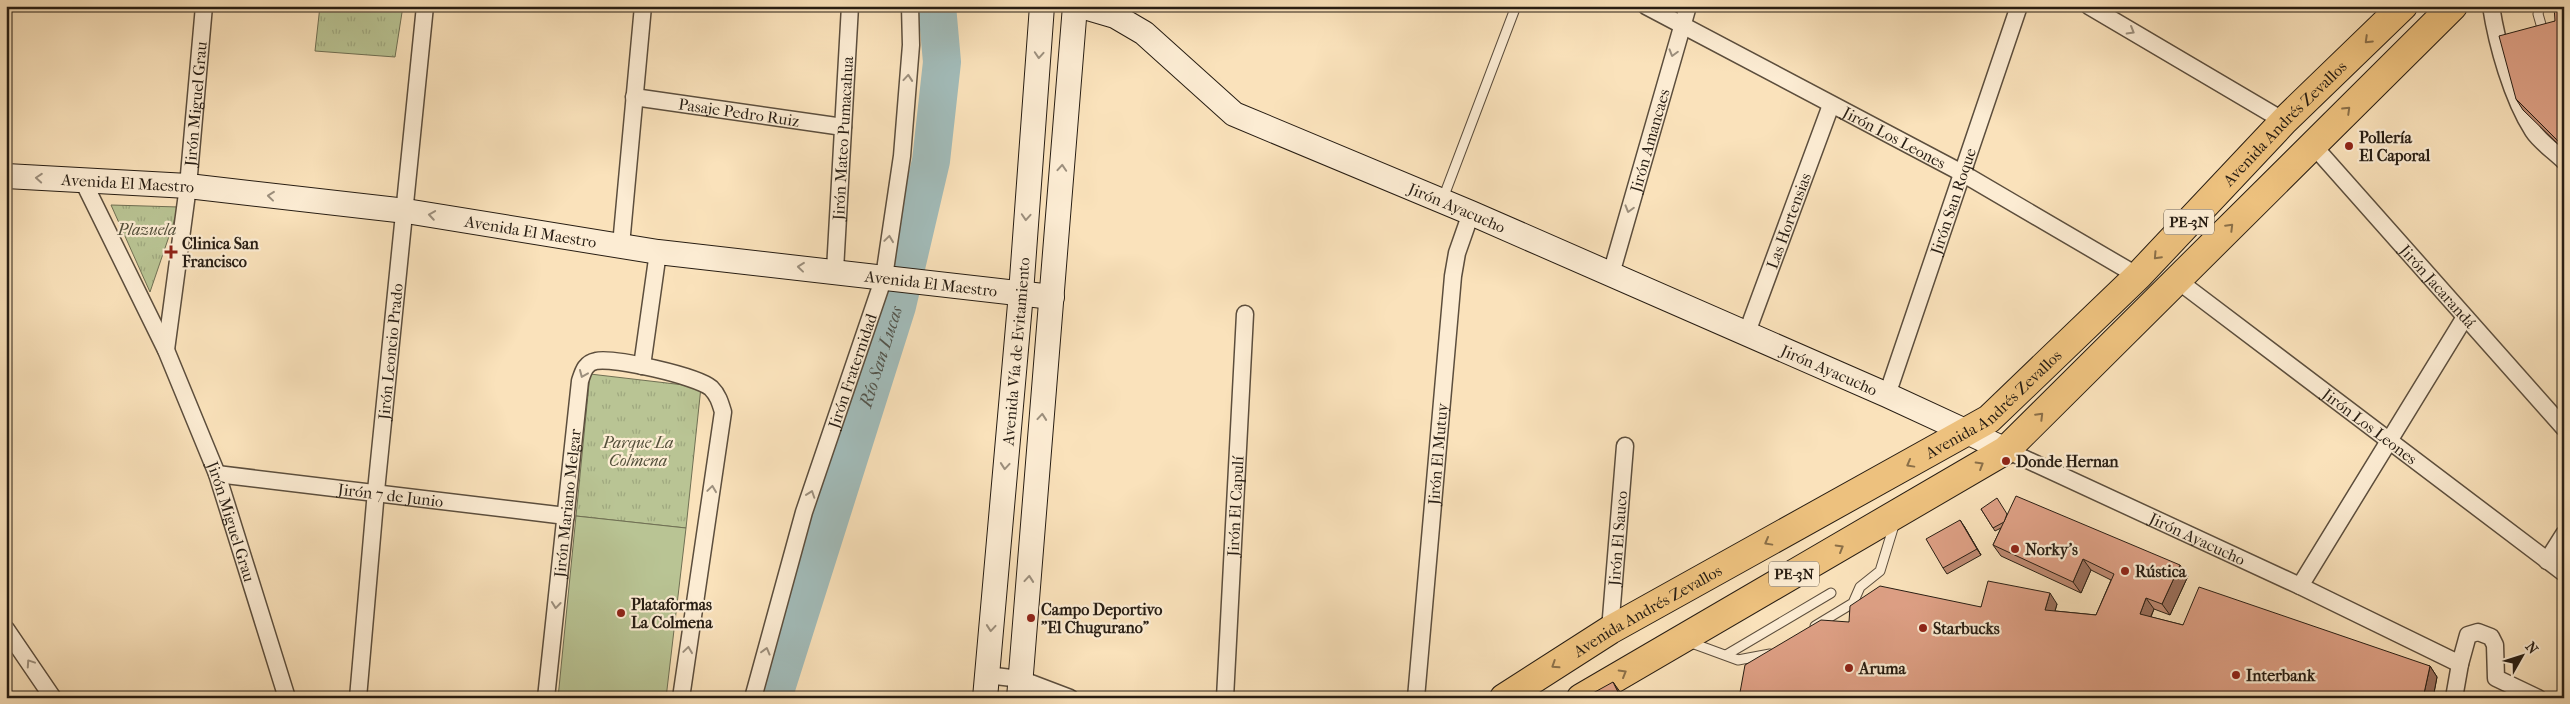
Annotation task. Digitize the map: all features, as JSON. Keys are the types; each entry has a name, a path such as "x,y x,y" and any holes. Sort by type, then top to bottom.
{"highway":[{"name":"Avenida Andrés Zevallos","path":"1504,698 1610,630 1989,419 2138,276 2284,121 2403,6"},
{"name":"Avenida Andrés Zevallos","path":"1581,698 2006,450 2453,6"}],"street":[{"name":"Jirón Miguel Grau","path":"166,350 188,186 204,6"},
{"name":"Jirón Leoncio Prado","path":"358,698 376,491 406,211 425,6"},
{"path":"621,245 643,6"},
{"name":"Jirón Mateo Pumacahua","path":"835,270 850,6"},
{"name":"Jirón Fraternidad","path":"753,698 804,512 891,277 911,45 910,6"},
{"name":"Avenida Vía de Evitamiento","path":"986,686 1021,293 1042,6"},
{"name":"Avenida Vía de Evitamiento","path":"1019,688 1075,6"},
{"name":"Jirón Ayacucho","path":"1081,6 1116,16 1144,33 1234,114 1471,213 1746,335 1887,395 2300,586 2460,664"},
{"name":"Jirón Los Leones","path":"1646,6 1962,174 2138,276"},
{"name":"Jirón Amancaes","path":"1611,274 1688,6"},
{"name":"Jirón San Roque","path":"1887,395 2019,6"},
{"path":"2089,6 2284,121"},
{"path":"2491,6 2494,24 2518,105 2534,133 2564,160"},
{"name":"Pasaje Pedro Ruiz","path":"634,98 844,127"},
{"name":"Las Hortensias","path":"1746,335 1831,105"},
{"name":"Jirón Jacarandá","path":"2312,144 2564,428"},
{"name":"Avenida El Maestro","path":"6,176 188,186 406,211 658,252 835,270 1052,297"},
{"name":"Jirón Miguel Grau","path":"83,181 166,350 217,474 287,698"},
{"name":"Jirón El Mutuy","path":"1416,698 1453,276 1457,254 1471,213"},
{"path":"642,366 658,252"},
{"name":"Jirón Los Leones","path":"2178,280 2564,573"},
{"name":"Jirón El Capulí","path":"1226,698 1245,314"},
{"path":"2300,586 2465,317"},
{"name":"Jirón Mariano Melgar","path":"546,698 580,381 583,370 589,363 597,360 642,366 700,381 719,398 723,412 681,698"},
{"name":"Jirón El Sauco","path":"1610,630 1625,446"},
{"name":"Jirón 7 de Junio","path":"217,474 376,491 566,516"},
{"path":"2547,561 2564,534"},
{"path":"6,629 53,698"},
{"path":"2454,698 2460,664 2468,636 2478,632 2491,637 2495,645 2496,678 2538,698"},
{"path":"986,686 1019,688 1070,698"}],"lane":[{"path":"1442,201 1516,6"},
{"path":"2540,6 2538,14 2544,37"},
{"path":"1806,632 1853,603 1860,586 1880,572 1898,514"},
{"path":"1726,656 1832,593"},
{"path":"1682,639 1738,660 1766,656 1782,647"}],"green space":[{"path":"320,6 403,6 395,57 315,51"},
{"name":"Plazuela","path":"111,205 179,207 150,292"},
{"name":"Parque La Colmena","path":"590,374 701,387 686,528 576,516"},
{"name":"Plataformas La Colmena","path":"576,516 686,528 666,698 558,698"}],"building":[{"path":"2554,6 2564,6 2564,147 2516,99 2499,36 2555,21"},
{"path":"2016,496 2180,565 2162,604 2146,598 2140,614 2183,625 2199,587 2430,666 2423,698 1739,698 1745,665 1821,620 1849,622 1850,606 1880,586 1981,607 1988,581 2050,593 2045,610 2096,615 2114,574 2083,559 2073,582 1993,545"},
{"path":"1997,498 2007,514 2004,522 1993,528 1981,509"},
{"path":"1960,520 1977,549 1943,568 1926,539"},
{"path":"1613,682 1621,698 1584,698"}],"waterway":[{"name":"Río San Lucas","path":"773,698 897,306 931,161 942,62 937,6"}],"place":[{"name":"Pollería El Caporal","path":"2349,146"},
{"name":"Clinica San Francisco","path":"171,252"},
{"name":"Donde Hernan","path":"2006,461"},
{"name":"Norky's","path":"2015,549"},
{"name":"Rústica","path":"2125,571"},
{"name":"Plataformas La Colmena","path":"621,613"},
{"name":"Campo Deportivo \"El Chugurano\"","path":"1031,618"},
{"name":"Starbucks","path":"1923,628"},
{"name":"Aruma","path":"1849,668"},
{"name":"Interbank","path":"2236,675"}]}
